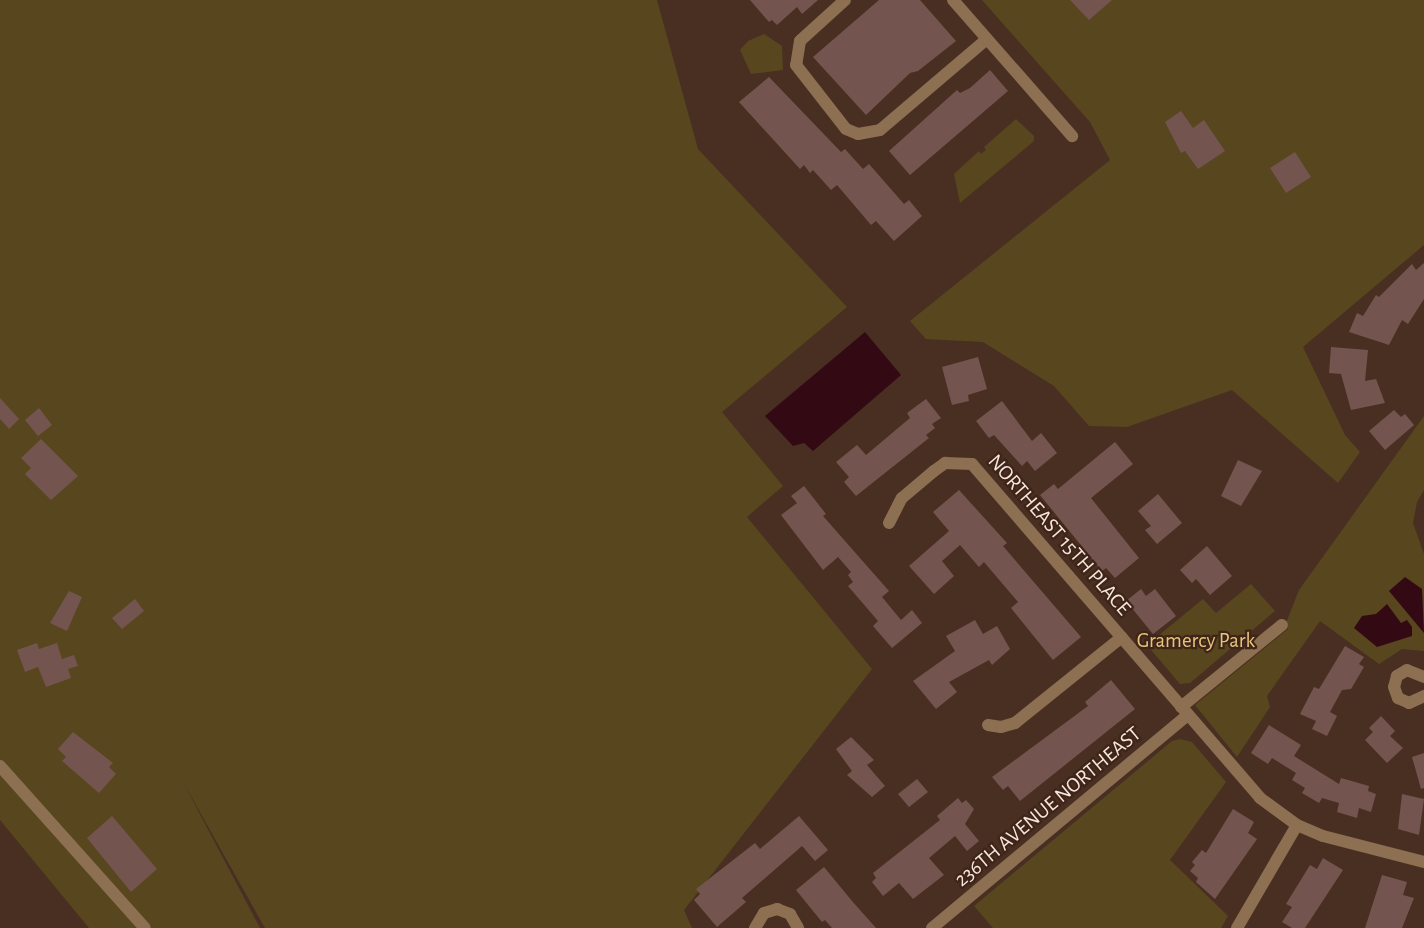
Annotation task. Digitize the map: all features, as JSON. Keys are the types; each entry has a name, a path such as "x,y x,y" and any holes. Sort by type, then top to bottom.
{"street":[{"path":"845,0 800,41 796,66 846,129 858,134 880,130 987,39"},
{"path":"953,0 1072,136"},
{"name":"NORTHEAST 15TH PLACE","path":"889,523 902,498 945,463 959,461 972,464 982,472 1260,798 1297,825 1323,836 1424,862"},
{"name":"236TH AVENUE NORTHEAST","path":"932,928 1282,625"},
{"path":"988,724 1001,727 1016,723 1122,637"},
{"path":"1424,676 1407,670 1397,676 1394,687 1403,701 1414,702 1424,696"},
{"path":"0,766 146,928"},
{"path":"1237,928 1297,825"},
{"path":"755,928 764,913 777,909 790,914 798,928"}],"green space":[{"path":"0,0 657,0 698,149 847,307 722,412 783,486 747,517 872,669 684,910 692,928 265,928 183,782 260,928 89,928 0,820"},
{"path":"982,0 1424,0 1424,245 1303,347 1345,435 1360,452 1338,483 1232,390 1127,427 1089,426 1054,386 983,342 926,339 910,321 1110,160 1090,122"},
{"path":"764,34 782,46 783,70 751,74 740,50 748,41"},
{"path":"1016,119 1034,136 1034,141 960,203 954,174 979,151 981,154 986,150 984,147"},
{"path":"1424,416 1424,490 1417,502 1413,523 1424,554 1424,651 1402,649 1379,664 1320,621 1267,696 1270,707 1237,757 1195,705 1288,629 1286,623 1299,590"},
{"name":"Gramercy Park","path":"1251,584 1275,611 1190,683 1180,684 1147,645 1203,599 1216,613"},
{"path":"1180,739 1192,742 1226,782 1170,860 1228,916 1221,928 993,928 974,906 1172,741"}],"shaded area":[{"path":"865,332 901,375 813,451 804,443 793,446 765,416"},
{"path":"1405,577 1422,589 1424,633 1389,591"},
{"path":"1387,604 1401,623 1407,620 1412,627 1412,636 1377,647 1354,628 1362,616 1376,614"}],"building":[{"path":"750,0 818,0 802,14 797,7 777,25 772,20 769,22"},
{"path":"879,0 920,0 956,41 918,71 910,73 866,115 813,57"},
{"path":"1070,0 1112,0 1089,20"},
{"path":"990,70 1008,91 910,175 889,151 957,90 960,93 970,88"},
{"path":"769,77 841,152 845,149 863,169 869,164 904,204 909,200 922,216 894,241 876,221 871,225 837,185 831,190 813,170 810,173 804,165 800,169 739,102"},
{"path":"1181,111 1193,128 1204,120 1225,151 1198,169 1185,151 1181,153 1165,122"},
{"path":"1295,152 1311,177 1286,193 1270,168"},
{"path":"1424,263 1424,299 1408,324 1402,320 1389,345 1349,332 1357,313 1363,316 1376,295 1379,297 1412,264 1416,270"},
{"path":"1331,347 1368,350 1365,381 1376,379 1385,403 1351,410 1341,374 1329,373"},
{"path":"978,357 987,389 968,395 969,401 952,405 942,367"},
{"path":"0,398 19,419 9,429 0,419"},
{"path":"926,399 941,418 932,424 935,428 926,435 929,438 856,496 844,482 849,477 836,462 857,445 866,455 910,418 907,413"},
{"path":"1002,401 1032,441 1041,433 1057,453 1035,471 1027,461 1022,466 994,435 989,438 976,421"},
{"path":"39,408 52,425 38,436 25,420"},
{"path":"1394,410 1401,417 1405,414 1414,425 1385,450 1369,431"},
{"path":"41,439 78,476 51,500 25,474 31,468 21,458"},
{"path":"1115,442 1133,464 1091,498 1139,558 1115,578 1106,568 1102,571 1040,495 1054,484 1058,489"},
{"path":"1238,460 1262,471 1241,506 1221,496"},
{"path":"804,486 826,514 823,516 889,591 882,597 901,620 912,610 922,623 892,648 873,626 878,621 848,586 853,582 848,575 851,572 838,557 823,570 781,515 797,503 791,496"},
{"path":"959,490 1007,543 1003,546 1081,637 1053,660 1011,608 1018,602 984,562 979,567 960,545 942,561 954,576 934,594 909,566 949,531 933,512"},
{"path":"1158,494 1182,523 1157,544 1145,530 1151,526 1138,511"},
{"path":"1207,546 1232,576 1210,595 1196,579 1192,583 1180,570"},
{"path":"1141,589 1146,596 1155,589 1176,616 1153,634 1126,601"},
{"path":"69,591 82,597 67,631 50,623"},
{"path":"135,599 144,611 122,629 112,618"},
{"path":"975,620 983,634 997,626 1010,649 992,665 989,660 949,682 957,692 936,709 913,681 955,651 946,636"},
{"path":"37,643 39,649 57,643 62,659 74,655 78,666 68,669 71,678 46,687 38,667 25,672 17,650"},
{"path":"1345,646 1364,657 1359,664 1364,667 1351,689 1342,690 1330,712 1337,716 1327,736 1312,729 1316,721 1300,714 1314,687 1319,689"},
{"path":"1111,680 1135,709 1020,801 1008,786 1003,790 992,777 1088,706 1085,702"},
{"path":"1381,716 1395,731 1390,736 1403,748 1387,763 1365,740 1373,732 1369,728"},
{"path":"1269,725 1301,745 1294,756 1339,784 1341,778 1369,786 1368,791 1376,794 1371,812 1359,808 1357,818 1337,812 1339,803 1322,798 1319,803 1302,793 1305,788 1292,780 1296,773 1272,758 1268,764 1251,753"},
{"path":"73,732 113,763 109,767 116,774 99,793 62,761 66,757 58,749"},
{"path":"851,737 874,760 867,765 885,786 872,797 847,775 852,771 836,749"},
{"path":"1424,753 1424,788 1421,789 1412,757"},
{"path":"917,779 928,792 909,807 898,794"},
{"path":"1402,794 1424,799 1419,835 1398,829"},
{"path":"958,798 962,803 966,800 974,809 965,824 979,841 967,851 955,836 929,858 944,875 913,899 899,883 883,896 872,882 876,878 873,873 940,820 937,816"},
{"path":"1233,809 1254,822 1248,833 1257,839 1215,899 1196,882 1198,878 1190,871 1195,865 1192,862 1202,850 1206,853"},
{"path":"112,816 157,869 131,892 87,838"},
{"path":"799,816 828,850 815,861 802,846 742,898 746,902 717,927 694,900 700,894 696,889 755,843 760,849"},
{"path":"1323,858 1343,870 1305,928 1292,928 1282,922 1292,907 1286,904 1310,865 1317,869"},
{"path":"824,867 876,928 832,928 825,920 822,922 796,890"},
{"path":"1382,875 1407,882 1403,895 1414,898 1402,928 1365,928"}]}
